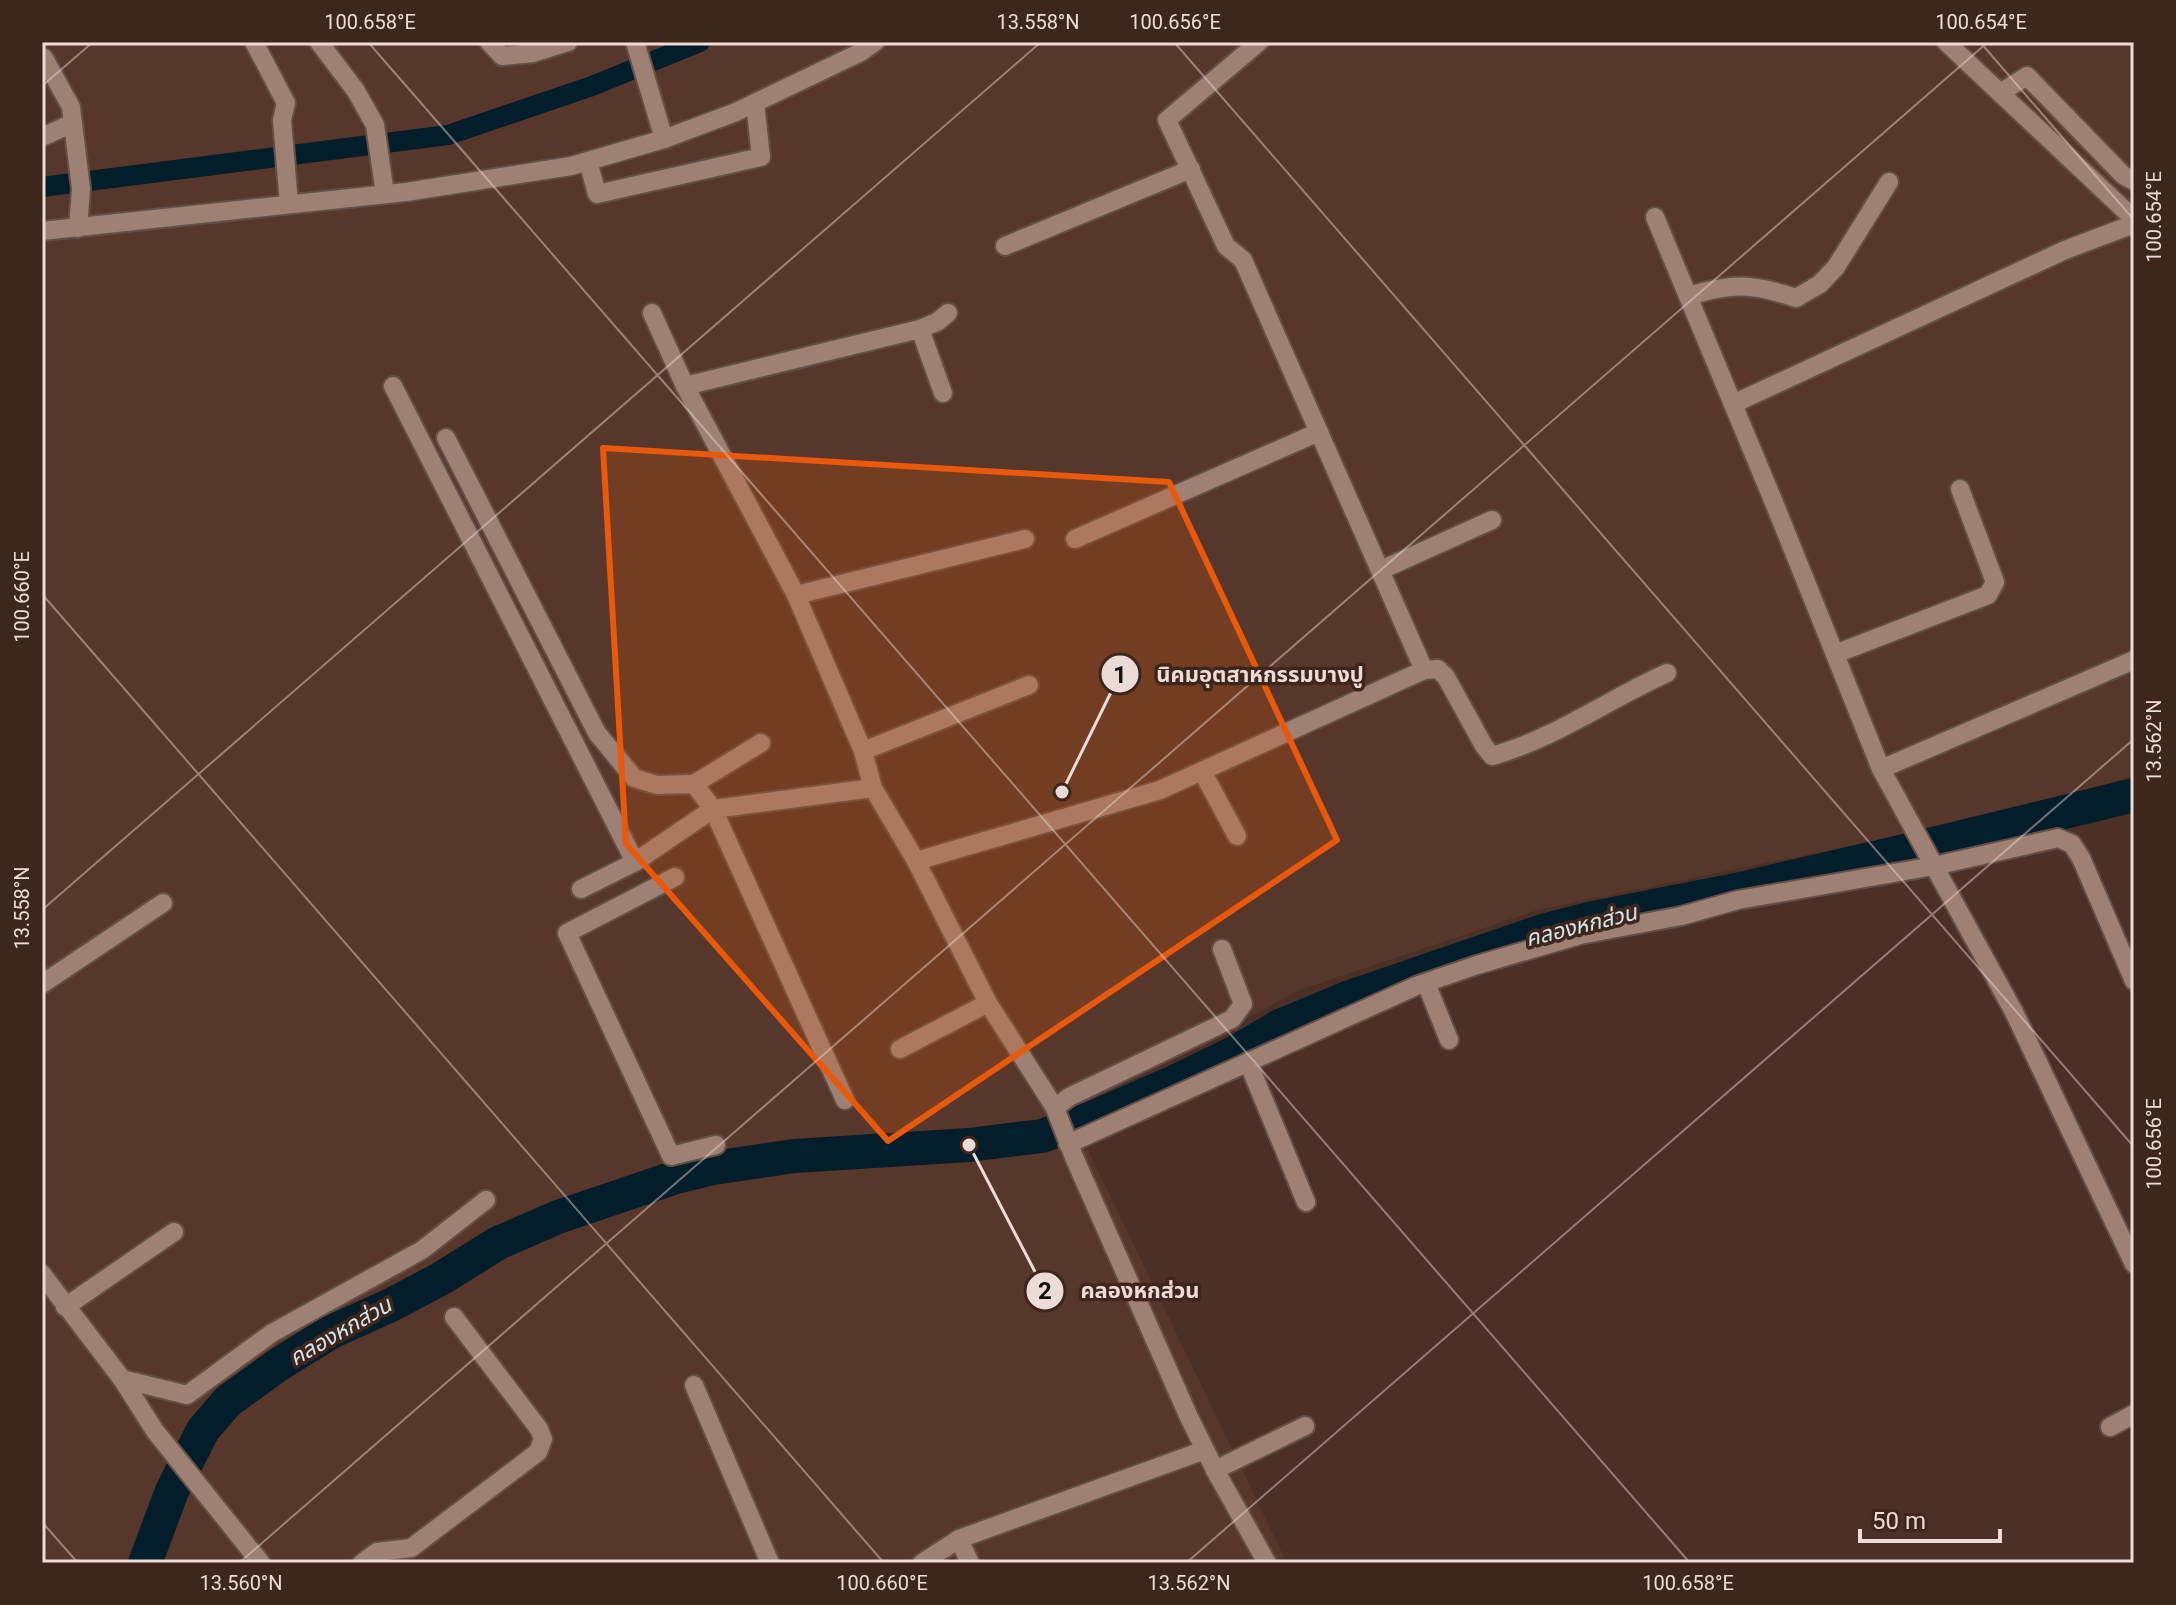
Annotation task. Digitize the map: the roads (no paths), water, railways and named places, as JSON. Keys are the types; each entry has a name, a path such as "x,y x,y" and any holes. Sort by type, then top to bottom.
{"street":[{"path":"254,42 286,103 282,120 289,204"},
{"path":"319,42 356,91 375,125 385,194"},
{"path":"489,42 502,56 533,53 568,42"},
{"path":"635,42 664,139"},
{"path":"42,231 385,194 588,161 664,139 755,103 861,52 875,42"},
{"path":"1259,42 1167,120 1226,246 1243,260 1424,670"},
{"path":"1733,404 2134,221 1946,42"},
{"path":"44,58 71,107 81,189 78,228"},
{"path":"2000,93 2027,76 2123,175 2134,181"},
{"path":"588,161 597,194 761,157 755,103"},
{"path":"42,137 73,123"},
{"path":"1005,246 1191,169"},
{"path":"1688,296 1722,286 1743,285 1796,298 1820,284 1836,267 1889,182"},
{"path":"1655,217 1881,769 2014,1012 2132,1255"},
{"path":"652,313 685,386 796,595 863,751 873,788 916,861 988,1003 1055,1108 1205,1450 1267,1563"},
{"path":"685,386 920,329 948,313"},
{"path":"920,329 943,393"},
{"path":"393,386 635,862"},
{"path":"1075,539 1319,432"},
{"path":"446,438 597,733 634,778 657,785 694,784 761,743"},
{"path":"1835,654 1988,595 1995,582 1960,489"},
{"path":"1381,570 1492,520"},
{"path":"796,595 1025,539"},
{"path":"1881,769 2134,660"},
{"path":"916,861 1160,790 1424,670 1438,669 1446,677 1492,756 1528,744 1667,673"},
{"path":"863,751 1029,685"},
{"path":"1202,771 1237,836"},
{"path":"694,784 713,809 845,1100"},
{"path":"609,912 587,886 635,862 713,809 873,788"},
{"path":"1067,1140 1426,983 1477,965 1580,935 1681,916 1738,900 1934,866 2058,838 2072,844 2081,858 2134,981"},
{"path":"675,877 567,933 671,1156 716,1145"},
{"path":"42,984 163,903"},
{"path":"1055,1108 1082,1091 1232,1019 1243,1004 1222,949"},
{"path":"1426,983 1449,1040"},
{"path":"900,1049 988,1003"},
{"path":"1248,1062 1306,1202"},
{"path":"122,1379 187,1395 272,1333 422,1250 486,1200"},
{"path":"65,1307 174,1232"},
{"path":"42,1274 122,1379 155,1431 261,1563"},
{"path":"362,1563 377,1552 411,1548 538,1452 543,1439 539,1429 454,1317"},
{"path":"694,1385 770,1563"},
{"path":"2110,1427 2134,1414"},
{"path":"1215,1470 1305,1426"},
{"path":"922,1563 959,1539 1205,1450"},
{"path":"959,1539 970,1563"}],"waterway":[{"path":"42,187 448,135 592,86 700,42"},
{"name":"คลองหกส่วน","path":"1925,846 2134,795"},
{"name":"คลองหกส่วน","path":"145,1563 172,1491 203,1430 228,1401 331,1332 442,1278 498,1243 558,1217 676,1177 713,1168 794,1156 969,1145 1042,1136 1174,1082 1236,1052 1280,1026 1350,997 1543,931 1913,849"}],"place":[{"name":"นิคมอุตสาหกรรมบางปู","path":"1062,792"},
{"name":"คลองหกส่วน","path":"969,1145"}]}
